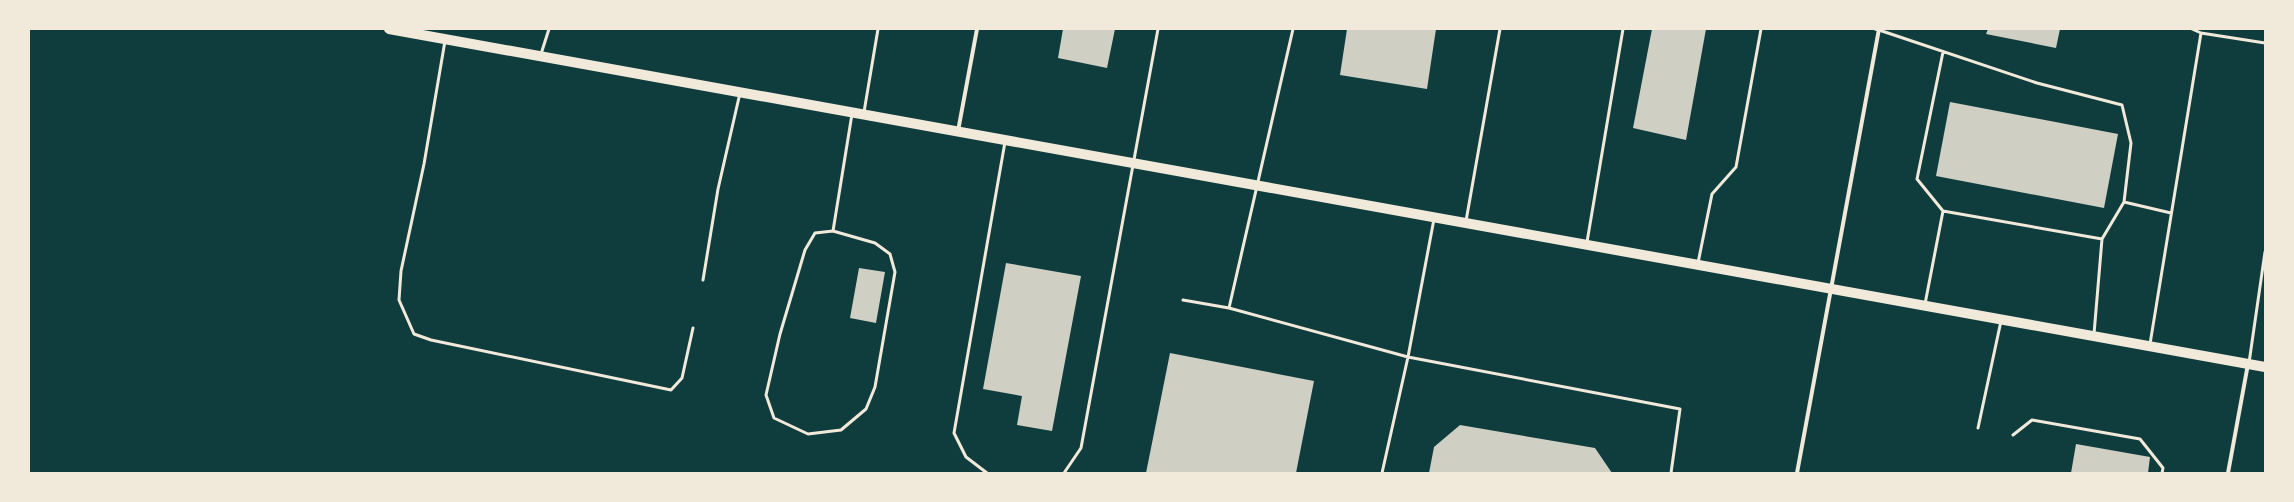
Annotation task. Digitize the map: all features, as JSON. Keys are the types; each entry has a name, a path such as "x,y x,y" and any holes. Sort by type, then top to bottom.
{"main road":[{"path":"389,29 414,31 445,39 2265,367"}],"street":[{"path":"958,131 977,29"},
{"path":"1797,473 1878,29"},
{"path":"2228,473 2248,364"}],"lane":[{"path":"540,56 549,29"},
{"path":"864,114 878,29"},
{"path":"1064,473 1081,448 1132,163 1158,29"},
{"path":"1228,308 1258,185 1293,29"},
{"path":"1466,223 1500,29"},
{"path":"1586,244 1623,29"},
{"path":"1698,264 1712,194 1736,167 1761,29"},
{"path":"1878,29 2037,83 2122,106 2131,142 2124,202 2102,239 2093,336"},
{"path":"2192,29 2201,33 2265,43"},
{"path":"2150,346 2201,33"},
{"path":"445,39 424,164 401,271 399,300 414,334 431,340 671,390 682,378 693,328"},
{"path":"1943,52 1917,179 1942,211 2102,239"},
{"path":"703,280 717,195 740,92"},
{"path":"833,231 852,112"},
{"path":"986,473 966,457 954,433 1006,140"},
{"path":"2124,202 2171,213"},
{"path":"1925,305 1942,211"},
{"path":"1382,473 1408,357 1435,217"},
{"path":"833,231 875,243 890,254 896,272 875,387 866,409 841,430 808,434 774,418 766,395 780,334 804,250 815,233 833,231"},
{"path":"2248,364 2265,252"},
{"path":"1183,300 1228,308 1408,357 1680,409 1671,473"},
{"path":"1978,428 2001,319"},
{"path":"2014,435 2032,420 2140,440 2163,468 2162,473"}],"building":[{"path":"1063,29 1115,29 1107,68 1058,58"},
{"path":"1347,29 1436,29 1427,89 1340,75"},
{"path":"1652,29 1706,29 1686,140 1633,128"},
{"path":"1988,29 2060,29 2056,48 1986,34"},
{"path":"1950,102 2118,134 2104,208 1936,176"},
{"path":"1006,263 1081,276 1052,431 1017,425 1022,396 983,389"},
{"path":"859,268 885,272 876,323 850,318"},
{"path":"1170,353 1314,381 1296,473 1146,473"},
{"path":"1460,425 1595,448 1612,473 1429,473 1434,447"},
{"path":"2076,444 2150,457 2148,473 2071,473"}]}
